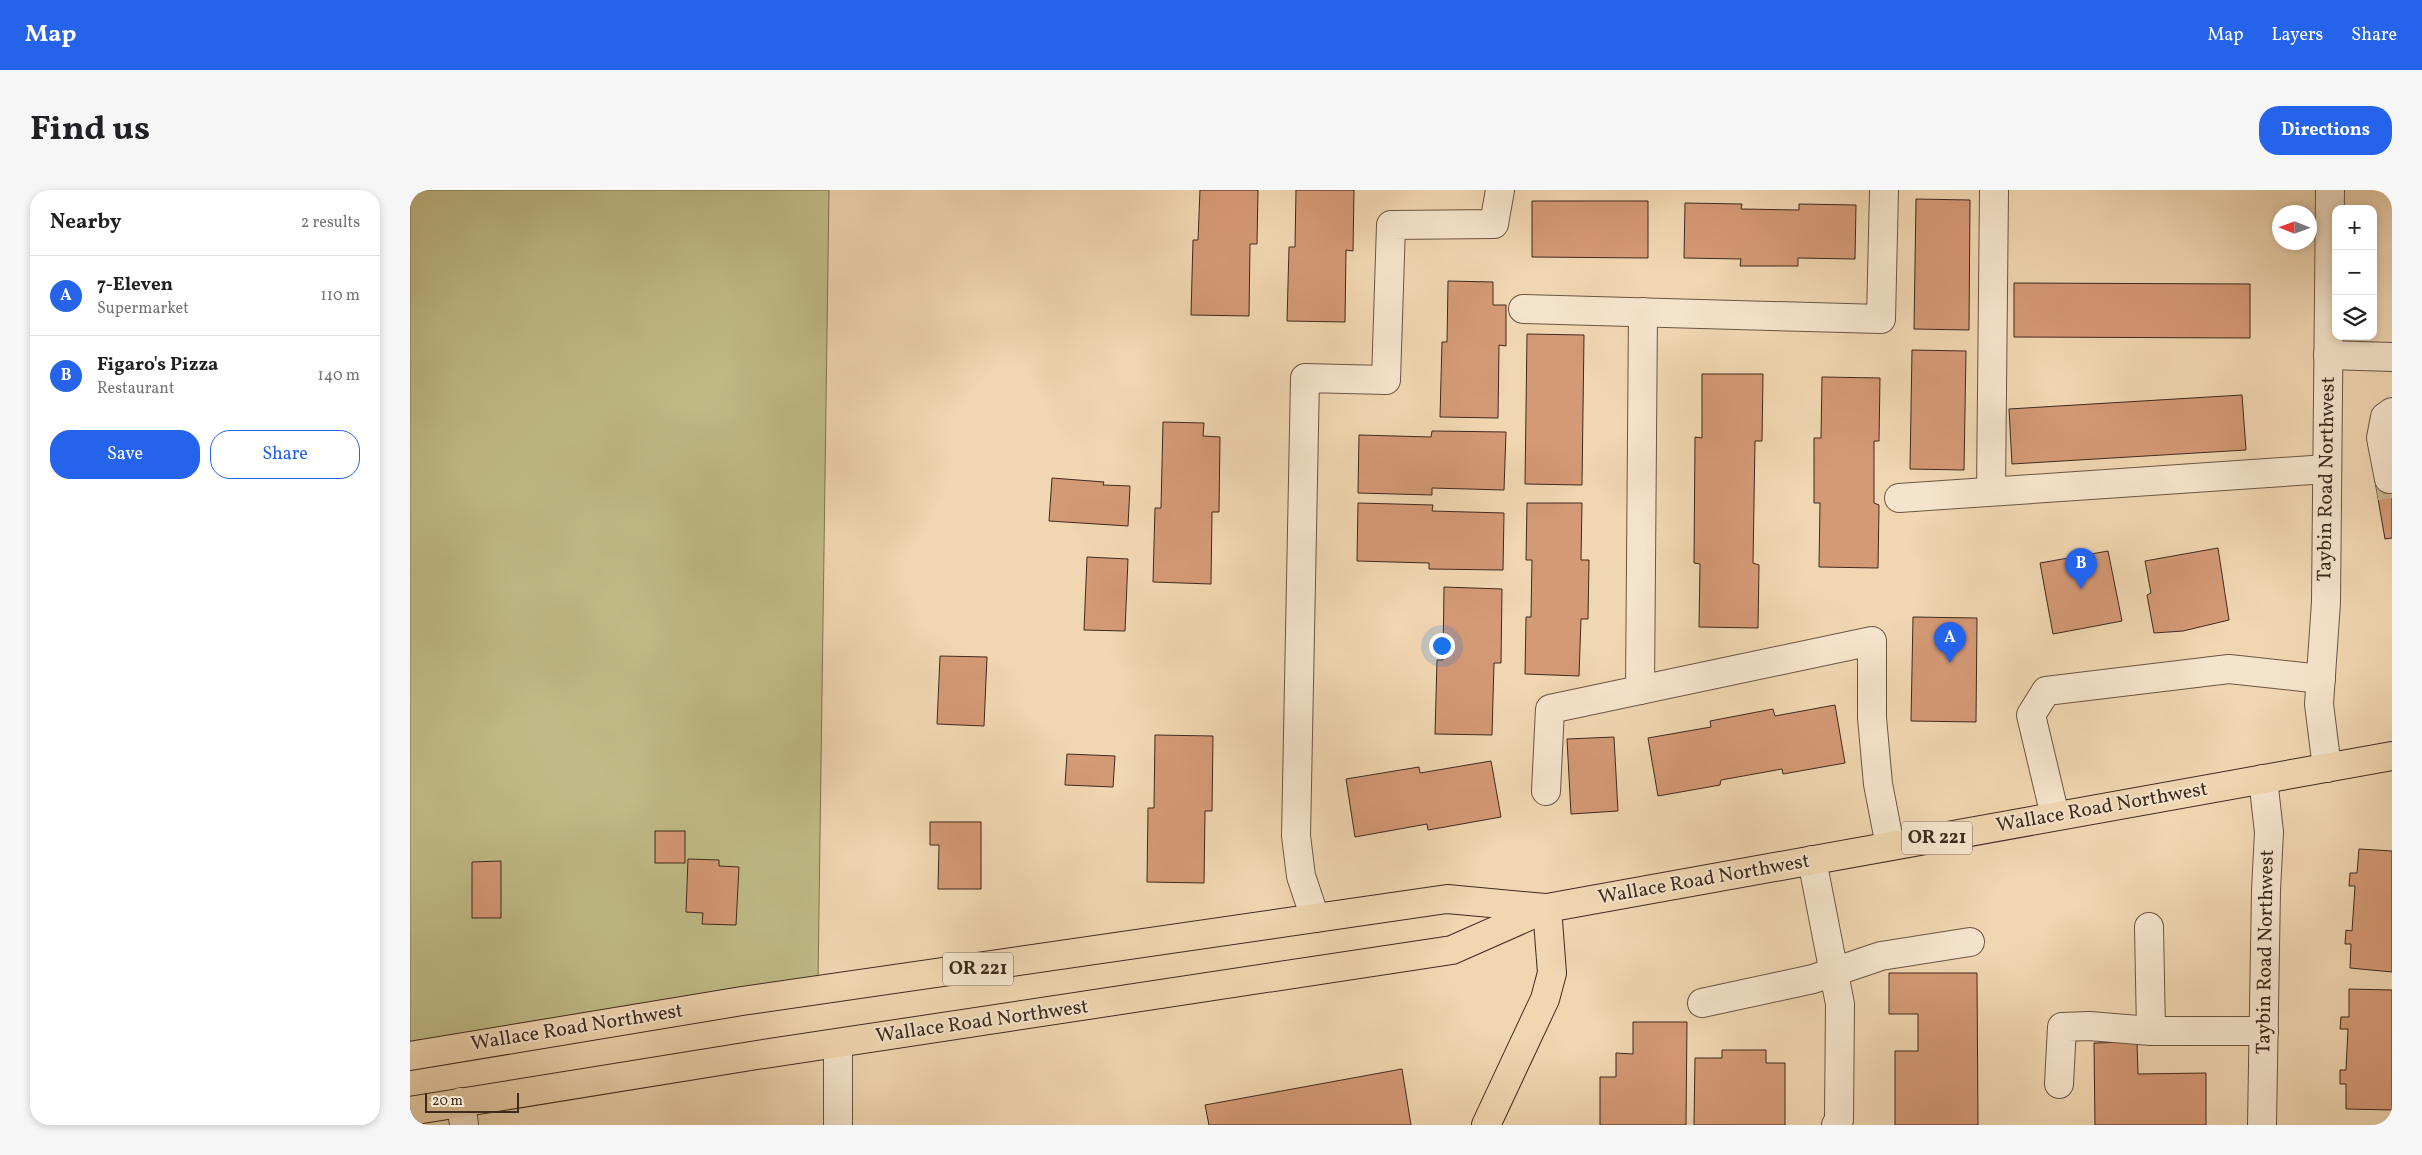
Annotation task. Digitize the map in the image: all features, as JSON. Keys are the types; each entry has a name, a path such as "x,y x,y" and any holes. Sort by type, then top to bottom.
{"main road":[{"name":"Wallace Road Northwest","path":"410,1111 462,1114 838,1043 1452,950 1547,908 2392,756"},
{"name":"Wallace Road Northwest","path":"410,1056 742,1002 1448,899 1547,908"},
{"path":"1486,1125 1545,999 1552,973 1547,908"}],"street":[{"path":"1314,918 1301,876 1296,836 1305,378 1386,380 1391,225 1494,224 1500,190"},
{"path":"1523,309 1880,319 1884,190"},
{"path":"1991,491 1994,190"},
{"name":"Taybin Road Northwest","path":"2327,768 2318,704 2326,602 2330,190"},
{"path":"1640,690 1643,312"},
{"path":"2328,355 2392,357"},
{"path":"2388,479 2381,438 2386,417 2392,412"},
{"path":"1899,498 2327,469"},
{"path":"1546,791 1550,709 1872,641 1873,728 1878,784 1890,846"},
{"path":"2056,816 2031,715 2046,692 2229,669 2320,679"},
{"name":"Taybin Road Northwest","path":"2262,1125 2266,890 2270,832 2263,780"},
{"path":"1812,860 1840,1004 1840,1120 1836,1125"},
{"path":"2149,927 2151,1031"},
{"path":"1702,1004 1813,979 1881,956 1970,942"},
{"path":"2059,1084 2062,1027 2089,1026 2151,1031 2264,1031"},
{"path":"838,1043 838,1125"}],"shaded area":[{"path":"410,190 829,190 818,982 410,1050"}],"building":[{"path":"1200,190 1258,190 1257,244 1250,244 1249,316 1191,315 1193,240 1198,240"},
{"path":"1296,190 1354,190 1353,251 1346,250 1345,322 1287,321 1289,247 1295,247"},
{"path":"1916,199 1970,200 1969,330 1914,329"},
{"path":"1532,201 1648,201 1648,258 1532,257"},
{"path":"1685,203 1742,204 1741,209 1799,210 1799,204 1856,205 1855,259 1798,258 1798,266 1740,266 1741,259 1684,258"},
{"path":"1448,281 1493,282 1493,305 1506,305 1506,346 1499,345 1498,418 1440,417 1442,342 1447,342"},
{"path":"2014,283 2250,284 2250,338 2014,337"},
{"path":"1527,334 1584,335 1582,485 1525,484"},
{"path":"1912,350 1966,351 1964,470 1910,469"},
{"path":"1702,374 1763,374 1762,441 1755,441 1753,563 1759,565 1758,628 1699,627 1700,564 1694,563 1695,437 1702,438"},
{"path":"1822,377 1880,378 1879,441 1874,441 1874,503 1879,505 1878,568 1819,567 1820,503 1814,503 1814,438 1821,438"},
{"path":"2242,395 2246,450 2012,464 2009,409"},
{"path":"1163,422 1204,423 1203,436 1220,437 1219,512 1212,512 1211,584 1153,582 1155,508 1161,508"},
{"path":"1432,431 1506,432 1504,490 1432,488 1432,495 1358,493 1359,435 1431,437"},
{"path":"1052,478 1104,482 1103,485 1130,486 1128,526 1049,521"},
{"path":"2392,479 2392,538 2385,539 2375,481"},
{"path":"1358,503 1433,505 1432,511 1504,513 1503,570 1429,569 1429,563 1357,561"},
{"path":"1527,503 1582,503 1581,560 1589,560 1588,619 1581,619 1579,676 1525,674 1526,617 1531,617 1532,560 1526,560"},
{"path":"2218,548 2229,620 2183,631 2154,633 2147,595 2151,593 2145,561"},
{"path":"2108,551 2122,621 2053,634 2040,563"},
{"path":"1087,557 1128,559 1125,631 1084,630"},
{"path":"1444,587 1502,589 1501,663 1494,663 1492,735 1435,734 1437,660 1443,660"},
{"path":"1913,617 1977,618 1976,722 1911,721"},
{"path":"940,656 987,657 984,726 937,724"},
{"path":"1835,705 1845,763 1783,774 1782,769 1721,780 1720,785 1658,796 1648,738 1711,727 1710,721 1773,709 1775,716"},
{"path":"1155,735 1213,736 1212,811 1205,811 1204,883 1147,882 1148,808 1154,808"},
{"path":"1614,737 1618,811 1571,814 1567,739"},
{"path":"1067,754 1115,756 1113,787 1065,785"},
{"path":"1491,761 1501,817 1428,830 1427,824 1355,837 1346,779 1419,767 1420,773"},
{"path":"930,822 981,822 981,889 938,889 939,845 930,845"},
{"path":"655,831 685,831 685,863 655,863"},
{"path":"2359,849 2392,851 2392,972 2350,968 2351,944 2345,944 2346,930 2352,931 2355,886 2349,886 2350,873 2357,873"},
{"path":"688,859 719,860 719,866 739,867 736,925 702,924 703,913 686,912"},
{"path":"501,861 501,918 472,918 472,862"},
{"path":"1889,973 1977,973 1978,1125 1895,1125 1895,1051 1918,1051 1918,1014 1889,1014"},
{"path":"2349,989 2392,990 2392,1110 2346,1109 2346,1084 2340,1084 2340,1070 2346,1070 2348,1029 2340,1029 2341,1017 2349,1017"},
{"path":"1633,1022 1687,1022 1686,1125 1600,1125 1600,1077 1616,1077 1616,1053 1633,1054"},
{"path":"2137,1042 2138,1074 2206,1073 2206,1125 2095,1125 2094,1043"},
{"path":"1722,1050 1766,1050 1766,1063 1785,1063 1785,1125 1694,1125 1695,1058 1722,1058"},
{"path":"1402,1069 1411,1125 1209,1125 1205,1105"}],"tunnel":[{"path":"2389,479 2392,498"}],"place":[{"name":"Figaro's Pizza","path":"2081,589"},
{"name":"7-Eleven","path":"1950,663"}]}
